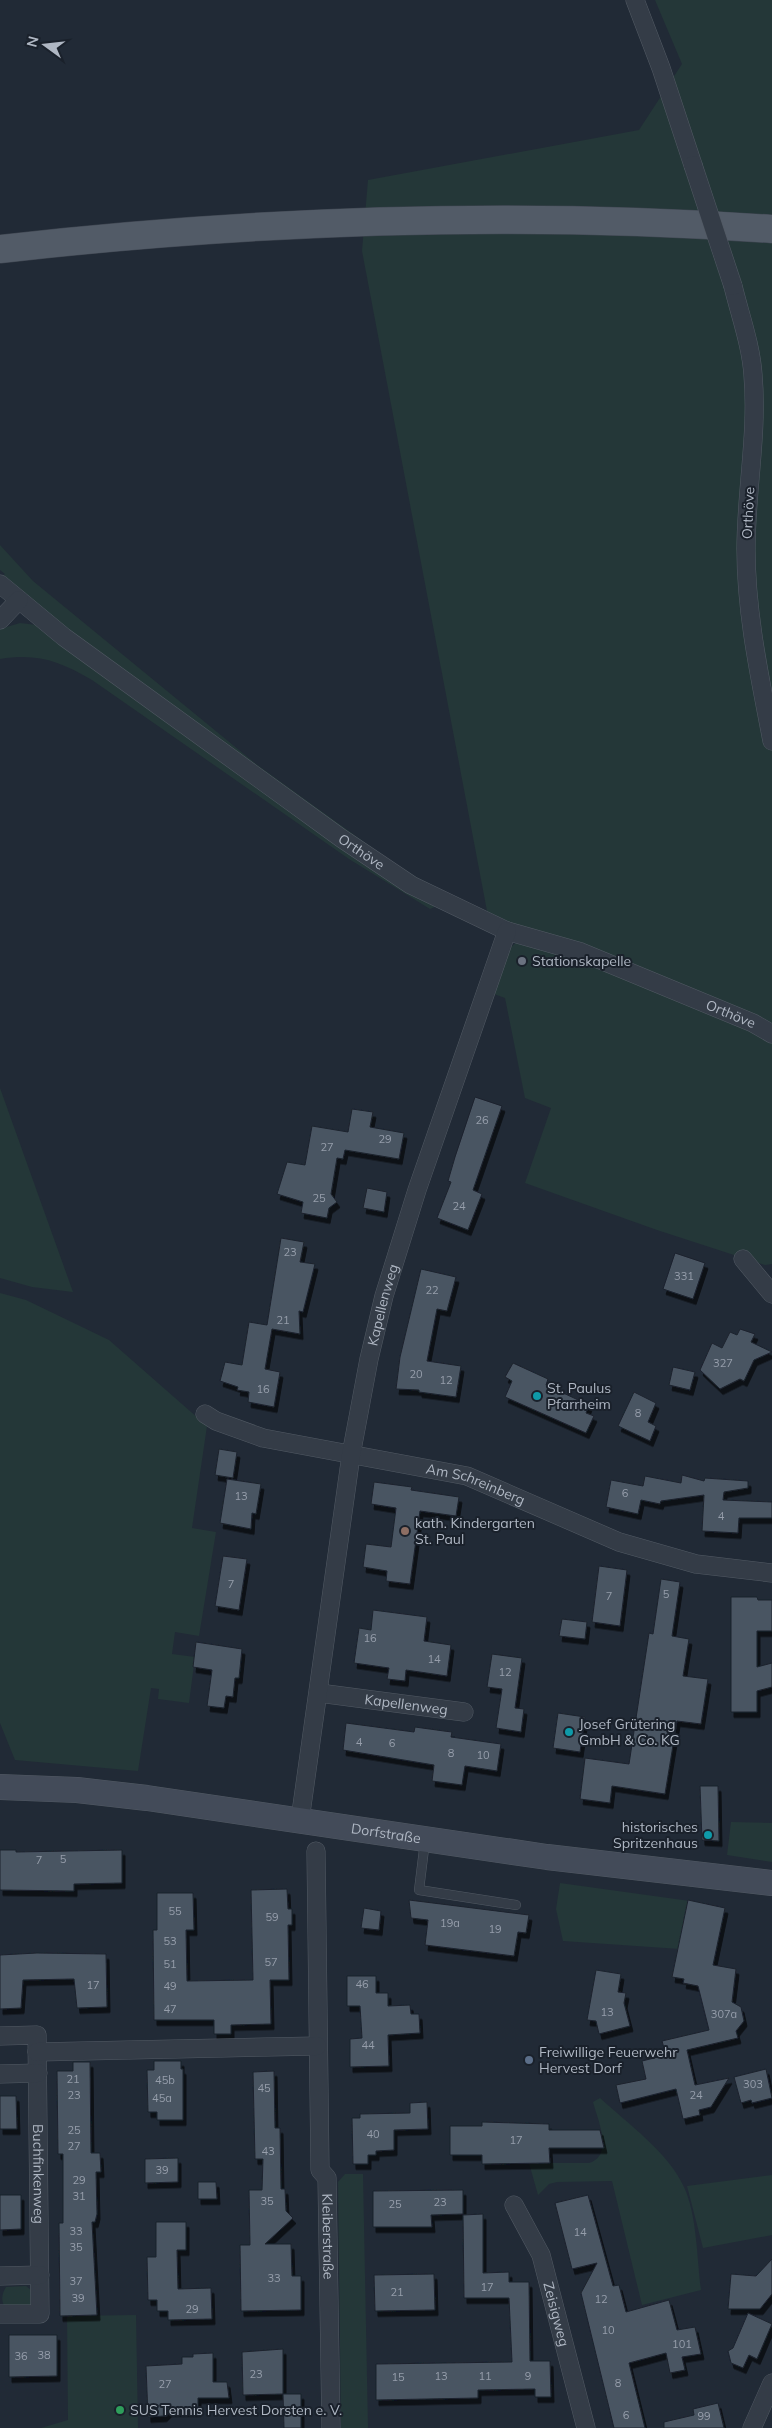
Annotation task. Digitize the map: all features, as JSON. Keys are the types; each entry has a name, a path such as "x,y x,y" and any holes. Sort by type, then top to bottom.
{"main road":[{"path":"0,249 131,235 232,228 435,220 657,223 772,229"}],"street":[{"name":"Orthöve","path":"635,0 661,68 746,333 753,372 755,406 746,508 746,552 751,619 772,741"},
{"name":"Orthöve","path":"0,584 64,637 348,844 435,898 508,931 581,952 753,1023 772,1034"},
{"path":"0,620 19,600"},
{"name":"Kapellenweg","path":"300,1820 351,1455 369,1360 384,1296 417,1190 508,931"},
{"path":"743,1259 772,1294"},
{"name":"Am Schreinberg","path":"205,1414 222,1424 263,1438 467,1476 619,1542 696,1564 772,1573"},
{"name":"Kapellenweg","path":"319,1693 464,1712"},
{"name":"Dorfstraße","path":"0,1787 85,1791 300,1820 547,1857 772,1883"},
{"name":"Kleiberstraße","path":"316,1851 320,2170 327,2178 331,2428"},
{"name":"Buchfinkenweg","path":"0,2036 37,2035 40,2275 40,2314 0,2314"},
{"path":"37,2052 317,2046"},
{"path":"0,2074 38,2073"},
{"name":"Zeisigweg","path":"514,2205 541,2255 586,2428"},
{"path":"0,2276 40,2275"},
{"path":"752,2428 772,2383"}],"lane":[{"path":"426,1839 419,1890 516,1905"}],"shaded area":[{"path":"655,0 772,0 772,1024 511,923 487,911 362,251 368,180 639,130 682,64"},
{"path":"0,545 33,581 256,764 400,868 436,888 398,870 126,675 0,578 5,574 0,570"},
{"path":"20,623 37,625 439,905 430,909 349,859 92,680 48,660 26,657 0,659 0,629"},
{"path":"519,942 578,958 751,1029 772,1042 772,1264 765,1265 657,1230 525,1183 551,1108 525,1098 505,998 494,994 506,956 514,944"},
{"path":"0,1088 73,1292 32,1287 0,1278"},
{"path":"0,1293 26,1300 109,1340 207,1426 192,1528 216,1532 199,1636 175,1632 172,1654 195,1657 189,1703 158,1699 159,1689 151,1688 138,1771 15,1760 0,1723"},
{"path":"731,1822 772,1823 772,1862 727,1855"},
{"path":"560,1883 690,1901 680,1949 563,1941 556,1909"},
{"path":"600,2098 658,2150 677,2174 684,2187 692,2211 701,2290 642,2305 612,2181 557,2182 549,2184 538,2195 529,2163 589,2163 597,2159 601,2153 603,2145 601,2128 593,2102"},
{"path":"345,2174 363,2174 368,2428 341,2428 338,2182"},
{"path":"772,2175 772,2235 703,2248 687,2186"},
{"path":"26,2286 31,2290 32,2304 27,2309 6,2309 2,2298 6,2287"},
{"path":"136,2315 138,2428 41,2428 68,2420 67,2316"}],"building":[{"path":"475,1097 502,1106 473,1190 482,1194 468,1230 437,1218 451,1182 448,1181"},
{"path":"352,1109 373,1112 370,1127 404,1133 399,1159 345,1150 343,1159 337,1158 331,1194 337,1202 329,1208 327,1218 301,1213 303,1202 277,1194 287,1162 305,1165 312,1126 348,1132"},
{"path":"367,1188 387,1192 384,1212 363,1208"},
{"path":"281,1238 304,1242 300,1262 315,1264 303,1312 299,1311 300,1334 272,1329 265,1369 280,1372 274,1407 248,1402 249,1392 237,1390 238,1387 220,1381 225,1362 242,1365 249,1322 267,1325"},
{"path":"675,1253 705,1263 693,1299 663,1289"},
{"path":"421,1269 456,1277 447,1311 437,1309 427,1361 461,1366 456,1397 419,1392 419,1390 396,1389 400,1357"},
{"path":"740,1329 755,1334 751,1342 772,1352 754,1360 744,1381 740,1379 720,1389 700,1370 712,1343 722,1348 730,1332 737,1335"},
{"name":"St. Paulus Pfarrheim","path":"513,1363 548,1379 546,1385 589,1405 586,1413 594,1416 586,1433 505,1397 512,1381 505,1377"},
{"path":"673,1367 695,1372 690,1390 669,1385"},
{"path":"634,1392 656,1403 648,1422 656,1426 650,1441 618,1426"},
{"path":"219,1449 237,1452 233,1478 215,1475"},
{"path":"682,1475 704,1481 705,1478 748,1481 748,1488 724,1492 723,1500 772,1502 772,1518 739,1518 738,1533 702,1531 704,1495 661,1501 660,1504 641,1500 638,1514 606,1507 611,1480 643,1486 645,1476 681,1483"},
{"path":"227,1479 261,1484 256,1514 252,1513 251,1529 220,1523"},
{"name":"kath. Kindergarten St. Paul","path":"374,1482 412,1487 411,1490 459,1497 456,1516 420,1511 410,1584 386,1581 387,1571 363,1567 366,1544 391,1547 396,1508 371,1504"},
{"path":"223,1556 247,1559 239,1610 215,1606"},
{"path":"599,1566 627,1570 620,1626 592,1622"},
{"path":"661,1579 680,1582 672,1636 689,1639 683,1676 708,1679 701,1724 677,1721 665,1794 612,1786 610,1803 580,1799 585,1758 629,1764 649,1633 653,1634"},
{"path":"731,1597 757,1597 758,1600 772,1600 772,1631 757,1631 757,1667 772,1663 772,1687 757,1691 757,1712 731,1712"},
{"path":"373,1610 427,1617 424,1641 451,1645 447,1676 406,1670 405,1681 387,1679 389,1668 354,1663 359,1628 371,1630"},
{"path":"562,1619 587,1622 585,1639 559,1636"},
{"path":"196,1642 242,1649 239,1678 235,1678 233,1697 226,1696 224,1708 207,1706 212,1670 193,1667"},
{"path":"492,1654 522,1658 515,1708 524,1709 521,1732 496,1728 502,1689 487,1687"},
{"name":"Josef Grütering GmbH & Co. KG","path":"558,1713 585,1717 580,1752 553,1748"},
{"path":"346,1723 414,1732 415,1727 452,1732 451,1737 501,1744 497,1771 465,1766 462,1785 432,1781 434,1765 343,1750"},
{"path":"700,1786 718,1786 719,1841 702,1840"},
{"path":"0,1850 16,1850 16,1852 122,1850 122,1883 74,1884 74,1891 0,1890"},
{"path":"287,1889 288,1909 292,1909 292,1925 288,1925 289,1980 270,1980 271,2024 231,2025 231,2034 214,2034 214,2020 154,2020 153,1930 157,1930 157,1893 193,1893 194,1930 186,1930 187,1981 253,1980 251,1890"},
{"path":"409,1900 529,1915 526,1933 518,1932 514,1956 425,1945 428,1920 411,1918"},
{"path":"688,1900 725,1908 713,1965 736,1969 732,2002 741,2007 744,2021 736,2031 738,2038 687,2050 695,2085 729,2078 711,2107 699,2110 700,2115 683,2119 676,2089 620,2103 616,2085 646,2079 642,2061 666,2055 662,2041 709,2030 698,1986 683,1983 684,1979 672,1977"},
{"path":"364,1908 381,1911 379,1930 361,1928"},
{"path":"37,1953 106,1954 107,2007 77,2008 74,1979 23,1980 21,2008 0,2009 0,1955"},
{"path":"596,1970 621,1974 618,1992 626,1993 624,2003 630,2026 599,2034 596,2021 587,2020"},
{"path":"347,1976 376,1976 376,1993 388,1993 388,2006 410,2005 411,2014 419,2014 420,2033 388,2035 389,2066 350,2067 350,2039 362,2038 360,2006 347,2006"},
{"path":"154,2061 181,2061 181,2069 183,2069 183,2120 157,2120 157,2112 148,2112 147,2070 154,2070"},
{"path":"73,2062 90,2062 91,2153 100,2153 101,2172 96,2172 97,2214 95,2222 92,2222 97,2315 60,2316 59,2223 63,2223 63,2154 58,2154 57,2071 73,2071"},
{"path":"766,2069 772,2098 752,2103 751,2100 741,2103 734,2077"},
{"path":"274,2071 275,2128 280,2128 281,2189 285,2189 286,2211 293,2218 265,2244 291,2244 292,2276 301,2276 301,2310 241,2311 240,2245 250,2245 249,2190 262,2190 263,2159 255,2159 253,2072"},
{"path":"0,2096 16,2096 17,2129 0,2129"},
{"path":"427,2102 428,2129 394,2130 394,2150 376,2151 376,2155 368,2155 368,2164 353,2164 352,2118 360,2118 360,2114 410,2113 410,2103"},
{"path":"482,2122 549,2124 549,2130 600,2130 604,2148 549,2148 550,2163 482,2164 482,2155 450,2155 450,2126 482,2126"},
{"path":"178,2158 178,2182 145,2183 145,2159"},
{"path":"198,2182 216,2182 217,2199 198,2199"},
{"path":"463,2190 463,2214 431,2215 432,2227 373,2227 373,2191"},
{"path":"0,2195 21,2195 21,2229 0,2230"},
{"path":"588,2195 613,2286 619,2285 626,2312 669,2300 677,2330 695,2327 701,2354 682,2357 685,2370 670,2373 666,2353 629,2363 645,2428 614,2428 581,2293 597,2263 572,2269 555,2203"},
{"path":"483,2214 483,2273 509,2272 509,2282 529,2282 530,2361 550,2361 551,2397 535,2397 535,2389 478,2390 478,2398 376,2400 376,2364 512,2362 509,2298 464,2298 463,2215"},
{"path":"156,2222 186,2222 186,2250 177,2250 178,2289 211,2288 212,2319 168,2320 168,2311 157,2311 157,2300 148,2300 147,2257 156,2257"},
{"path":"772,2259 772,2294 760,2309 728,2309 731,2274 756,2276"},
{"path":"434,2274 435,2310 375,2311 374,2275"},
{"path":"748,2313 772,2324 757,2359 749,2355 743,2368 731,2363 728,2351 733,2348"},
{"path":"9,2335 57,2335 57,2376 9,2377"},
{"path":"283,2349 283,2394 243,2395 242,2352"},
{"path":"213,2353 213,2382 227,2382 229,2398 198,2398 198,2411 169,2411 164,2416 148,2417 146,2366 182,2364 182,2357 193,2357 193,2354"},
{"path":"283,2394 301,2394 301,2428 284,2428"},
{"path":"718,2403 724,2428 664,2428 664,2422 694,2415 693,2409"}],"place":[{"name":"Stationskapelle","path":"522,961"},
{"name":"St. Paulus Pfarrheim","path":"537,1396"},
{"name":"kath. Kindergarten St. Paul","path":"405,1531"},
{"name":"Josef Grütering GmbH & Co. KG","path":"569,1732"},
{"name":"historisches Spritzenhaus","path":"708,1835"},
{"name":"Freiwillige Feuerwehr Hervest Dorf","path":"529,2060"},
{"name":"SUS Tennis Hervest Dorsten e. V.","path":"120,2410"}]}
